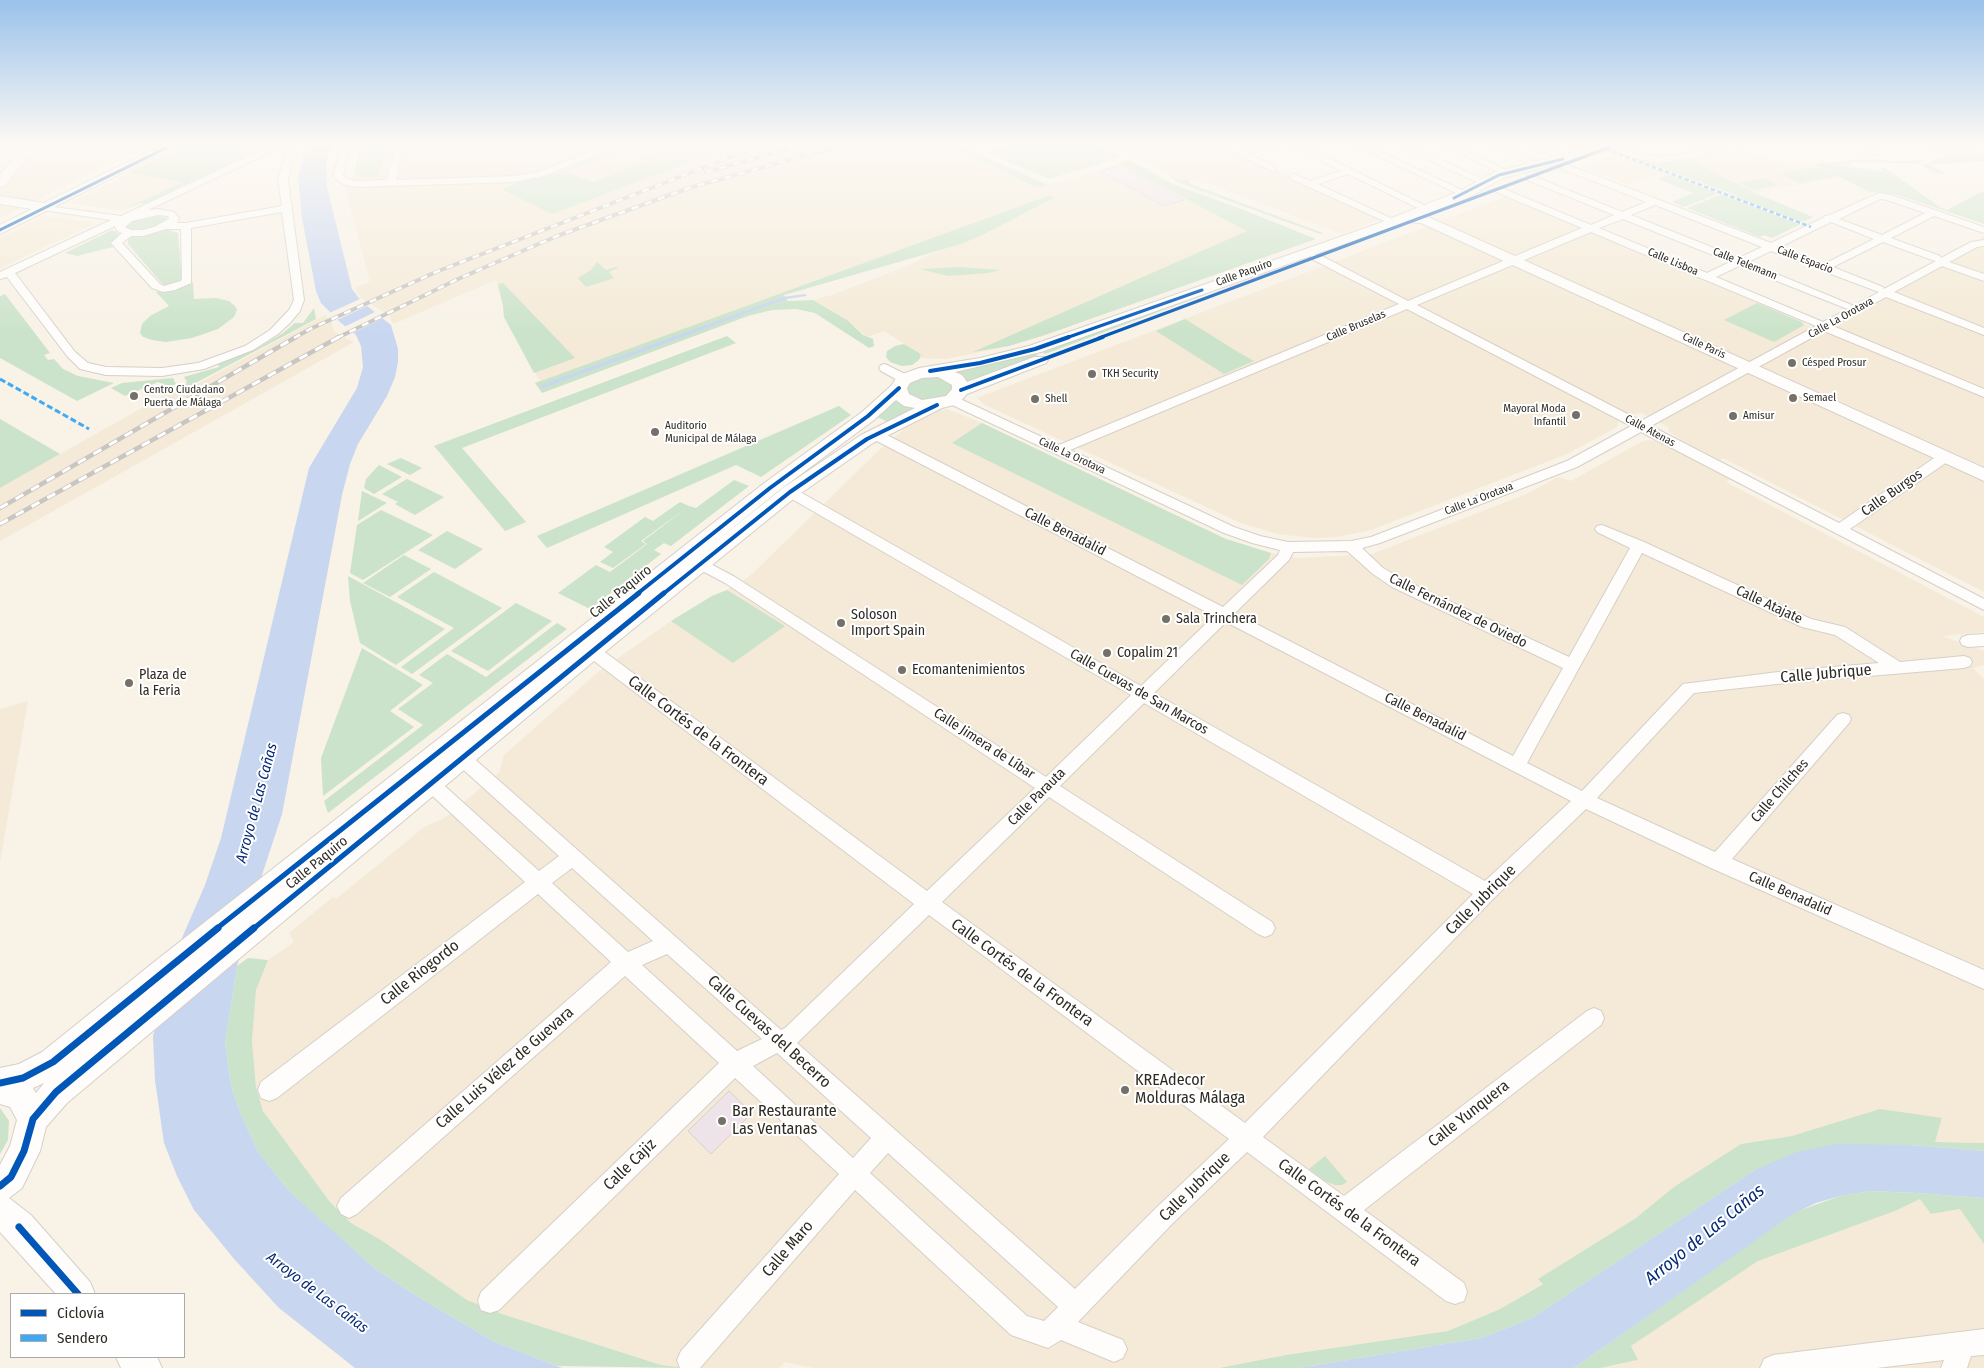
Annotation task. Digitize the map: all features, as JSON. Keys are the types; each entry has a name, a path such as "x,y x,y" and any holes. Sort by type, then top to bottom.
{"main road":[{"path":"36,206 43,207"},
{"path":"1425,212 1439,206"},
{"path":"1399,220 1446,206"},
{"path":"0,225 43,207"},
{"path":"0,230 43,207"},
{"name":"Calle Paquiro","path":"33,1119 56,1092 592,651 790,492 867,439 950,398 1316,257 1425,212"},
{"name":"Calle París","path":"1425,212 1514,259 1984,475"},
{"name":"Calle Paquiro","path":"0,1084 23,1078 53,1062 164,970 770,488 868,416 902,384 918,373 980,363 1035,349 1399,220"},
{"path":"902,384 901,396 910,402 922,405 950,398 960,384 949,374 930,372"},
{"path":"0,1089 20,1094 33,1119 24,1151 11,1177 0,1186"},
{"path":"0,1211 19,1227 77,1293"},
{"path":"135,1358 144,1368"}],"street":[{"path":"153,206 4,274 71,354 84,366 106,371 129,373 162,372 200,366 249,348 274,332 294,311 299,300 286,208 186,226 164,226"},
{"path":"1364,206 1399,220"},
{"path":"1414,206 1425,212"},
{"name":"Calle Lisboa","path":"1537,206 1984,393"},
{"name":"Calle Telemann","path":"1603,206 1849,306"},
{"name":"Calle Bruselas","path":"1059,450 1645,206"},
{"name":"Calle Espacio","path":"1664,206 1984,332"},
{"path":"1759,206 1811,226"},
{"path":"1707,277 1856,206"},
{"path":"1916,206 1984,231"},
{"path":"43,207 125,219 151,213 171,214 174,218 173,221 164,226 143,233 124,232 120,226 125,219"},
{"path":"1824,268 1934,212"},
{"path":"1828,218 1984,278"},
{"path":"129,233 116,244 156,286 163,289 175,287 186,282 186,226"},
{"path":"1939,260 1984,231"},
{"name":"Calle La Orotava","path":"950,398 1229,530 1257,540 1288,546 1351,546 1375,540 1572,464 1796,342 1822,325 1939,260 1975,244 1984,243"},
{"name":"Calle Atenas","path":"1316,257 1984,605"},
{"path":"1822,325 1849,306 1882,291"},
{"path":"885,368 902,384"},
{"name":"Calle Benadalid","path":"876,435 1584,800 1718,862 1984,980"},
{"name":"Calle Burgos","path":"1839,530 1945,457"},
{"name":"Calle Cuevas de San Marcos","path":"790,492 1487,892"},
{"name":"Calle Atajate","path":"1602,528 1807,623 1840,631 1898,668"},
{"path":"1517,765 1639,545"},
{"name":"Calle Parauta","path":"779,1042 792,1035 929,904 1142,693 1284,557 1288,546"},
{"name":"Calle Fernández de Oviedo","path":"1351,546 1378,571 1396,583 1572,665"},
{"name":"Calle Jimera de Líbar","path":"700,564 730,580 1265,928"},
{"path":"1968,641 1984,640"},
{"name":"Calle Cortés de la Frontera","path":"592,651 929,904 1455,1292"},
{"name":"Calle Jubrique","path":"1076,1306 1165,1215 1246,1138 1487,892 1584,800 1689,688 1964,662"},
{"name":"Calle Chilches","path":"1718,862 1843,719"},
{"name":"Calle Cuevas del Becerro","path":"463,759 1076,1306"},
{"path":"432,784 1020,1326 1048,1335 1076,1306"},
{"name":"Calle Riogordo","path":"269,1090 573,856"},
{"name":"Calle Luis Vélez de Guevara","path":"349,1206 625,963 670,943"},
{"name":"Calle Yunquera","path":"1345,1210 1594,1018"},
{"name":"Calle Cajiz","path":"490,1301 734,1064 779,1042"},
{"name":"Calle Maro","path":"690,1360 886,1138"},
{"path":"1057,1326 1114,1349"},
{"path":"1773,1368 1966,1352"}],"shaded area":[{"path":"0,206 25,206 0,218"},
{"path":"87,206 132,206 121,211"},
{"path":"350,206 1020,206 540,381 504,317 496,280 393,324 389,315 361,298 355,288 370,281"},
{"path":"1041,206 1199,206 1283,250 1045,335 1009,346 946,359 920,358 921,354 884,331 867,337 847,320 813,300 907,266 933,253 980,236"},
{"path":"1268,206 1356,206 1383,218 1342,234"},
{"path":"1481,206 1527,206 1579,226 1814,328 1984,236 1984,592 1723,458 1720,460 1692,446 1669,432 1668,427 1642,413 1635,414 1618,422 1617,427 1567,454 1371,530 1336,537 1315,538 1277,534 1241,523 985,405 977,398"},
{"path":"45,216 96,223 0,268 0,238"},
{"path":"325,315 332,323 334,332 354,342 0,541 0,488 172,391 178,393 199,383"},
{"path":"947,409 982,423 1226,539 1271,553 1300,558 1372,554 1529,493 1558,477 1571,481 1641,442 1648,440 1657,441 1730,479 1726,482 1984,617 1984,632 1942,636 1984,651 1984,665 1973,668 1984,679 1984,1143 1935,1142 1942,1118 1741,1144 1636,1218 1539,1279 1543,1283 1500,1309 1448,1331 1286,1355 1219,1368 813,1368 785,1362 779,1368 687,1368 661,1365 502,1314 467,1300 381,1240 351,1223 330,1202 263,1111 256,1087 252,1041 256,990 268,960 294,942 289,933 333,897 336,899 423,828 446,817 499,773 504,755 597,673 671,621 712,596 727,590 749,577 880,449 908,426 940,410"},
{"path":"28,701 0,862 0,709"},
{"path":"1920,1199 1931,1214 1960,1209 1984,1212 1984,1368 1600,1368 1637,1361 1631,1346 1758,1261 1895,1211"}],"green space":[{"path":"535,206 574,206 552,214"},
{"path":"1020,206 1040,206 961,244 784,295 788,301 813,300 847,320 863,335 873,339 874,346 869,348 815,313 796,309 772,310 748,316 542,393 535,383"},
{"path":"1199,206 1233,206 1316,239 1045,335 1009,346 973,352 1247,231"},
{"path":"1242,206 1250,206 1323,233 1320,234"},
{"path":"1692,206 1753,206 1801,224 1772,238 1764,235 1760,237 1687,208"},
{"path":"1759,206 1786,206 1813,217 1805,221 1796,220"},
{"path":"1930,206 1938,206 1947,210 1955,206 1984,206 1984,224"},
{"path":"157,215 167,218 166,222 143,231 130,230 127,227 134,220"},
{"path":"166,229 178,233 182,282 164,286 128,244 128,237"},
{"path":"112,230 122,236 111,244 113,247 77,256 65,253"},
{"path":"597,262 606,270 618,268 609,272 614,278 586,287 578,278 591,270"},
{"path":"960,267 1001,270 988,273 948,276 920,269"},
{"path":"193,282 194,299 216,298 229,301 237,310 234,317 218,329 192,338 166,342 143,337 140,333 142,324 150,316 169,306 156,292 176,290"},
{"path":"503,283 575,358 534,373 504,317 498,284"},
{"path":"1211,289 1215,291 1045,354 1040,350"},
{"path":"5,294 50,353 44,355 48,360 54,359 63,369 78,376 114,383 77,401 0,358 0,296"},
{"path":"1757,303 1802,322 1804,325 1774,342 1724,320"},
{"path":"314,308 316,319 184,389 187,382 184,377 219,367 218,364 256,349 283,333 295,323 303,323"},
{"path":"1185,319 1254,361 1224,374 1156,331"},
{"path":"727,336 736,343 462,448 526,522 505,531 434,446"},
{"path":"904,344 921,354 919,360 912,365 902,366 890,362 886,357 887,351 895,346"},
{"path":"1034,352 1039,357 968,385 965,378 954,371"},
{"path":"937,375 950,381 954,387 950,394 940,399 921,400 906,390 908,384 915,378"},
{"path":"173,378 176,384 168,387 158,382 125,396 111,388 122,383"},
{"path":"894,398 906,406 916,409 891,423 877,417"},
{"path":"839,406 851,415 761,477 736,465 547,548 537,536"},
{"path":"0,419 60,454 0,488"},
{"path":"982,423 1226,539 1271,553 1269,559 1242,585 952,443"},
{"path":"401,458 422,468 410,475 387,464"},
{"path":"379,465 402,477 374,494 364,488 366,479"},
{"path":"407,479 444,497 415,515 395,504 398,502 382,494"},
{"path":"734,480 749,486 671,546 664,543 654,550 661,554 590,609 558,593 596,565 610,572 647,544 643,541 689,506 696,508"},
{"path":"362,491 387,503 358,521"},
{"path":"680,502 689,506 641,541 646,544 613,568 600,562 613,552 604,547 645,517 653,521"},
{"path":"381,510 433,535 363,580 350,573 357,525"},
{"path":"447,531 483,549 455,569 418,550"},
{"path":"404,555 431,569 390,597 363,583"},
{"path":"434,572 502,608 412,674 401,667 454,628 397,597"},
{"path":"348,576 445,629 396,665 360,643 350,601"},
{"path":"727,590 785,626 733,663 671,621 712,596"},
{"path":"516,603 552,621 488,671 451,651"},
{"path":"557,623 567,629 328,813 324,801 423,725 398,709 433,683 419,675 447,654 486,677"},
{"path":"362,648 423,685 390,711 414,727 323,796 321,758"},
{"path":"248,958 268,960 256,990 252,1041 256,1087 263,1111 330,1202 351,1223 381,1240 467,1300 502,1314 661,1365 687,1368 557,1366 493,1341 420,1298 374,1268 289,1191 258,1152 240,1112 231,1086 225,1043 237,966"},
{"path":"0,1108 9,1121 8,1140 0,1154"},
{"path":"1880,1109 1942,1118 1935,1142 1984,1143 1984,1151 1911,1145 1755,1170 1532,1318 1481,1338 1299,1368 1219,1368 1286,1355 1448,1331 1500,1309 1543,1284 1538,1279 1636,1218 1674,1187 1741,1144 1792,1136"},
{"path":"1325,1156 1347,1182 1342,1185 1335,1185 1325,1181 1309,1169"},
{"path":"1870,1191 1984,1198 1984,1244 1960,1209 1931,1214 1920,1199 1895,1211 1758,1261 1631,1346 1638,1360 1600,1368 1574,1368 1793,1213 1840,1196"}],"water":[{"name":"Arroyo de Las Cañas","path":"301,206 332,206 352,289 362,302 391,325 398,349 398,362 395,377 387,396 358,444 350,464 342,495 282,814 262,875 237,966 225,1043 231,1086 240,1112 258,1152 289,1191 374,1268 420,1298 493,1341 562,1368 355,1368 279,1308 235,1260 194,1210 177,1176 164,1143 155,1080 153,1036 182,938 205,885 221,838 309,468 357,388 363,367 361,346 356,335 321,303 316,291"},
{"path":"805,294 807,296 786,299 543,388 541,385 783,297"},
{"name":"Arroyo de Las Cañas","path":"1837,1144 1911,1145 1984,1151 1984,1198 1870,1191 1840,1196 1816,1203 1793,1214 1574,1368 1299,1368 1481,1338 1532,1318 1755,1170 1797,1152"}],"pier":[{"path":"362,298 369,305 335,321 327,314"},
{"path":"377,311 385,317 351,334 342,328"}],"building":[{"name":"Bar Restaurante Las Ventanas","path":"729,1091 752,1113 711,1154 688,1131"}],"railway":[{"path":"294,338 436,272 605,206"},
{"path":"339,337 458,279 557,236 640,206"},
{"path":"0,508 296,337"},
{"path":"0,524 339,337"}],"marked path":[{"path":"1755,206 1811,227"},
{"path":"0,379 89,429"}],"cycle path":[{"path":"0,230 49,206"},
{"path":"961,390 1453,206"},
{"path":"930,371 980,363 1035,349 1202,290"},
{"path":"0,1083 23,1078 53,1062 164,971 770,488 868,416 899,388"},
{"path":"0,1186 11,1177 24,1151 33,1119 56,1092 148,1015 592,651 790,492 867,439 937,405"},
{"path":"19,1227 77,1293"}],"place":[{"name":"Césped Prosur","path":"1792,363"},
{"name":"TKH Security","path":"1092,374"},
{"name":"Centro Ciudadano Puerta de Málaga","path":"134,396"},
{"name":"Semael","path":"1793,398"},
{"name":"Shell","path":"1035,399"},
{"name":"Mayoral Moda Infantil","path":"1576,415"},
{"name":"Amisur","path":"1733,416"},
{"name":"Auditorio Municipal de Málaga","path":"655,432"},
{"name":"Sala Trinchera","path":"1166,619"},
{"name":"Soloson Import Spain","path":"841,623"},
{"name":"Copalim 21","path":"1107,653"},
{"name":"Ecomantenimientos","path":"902,670"},
{"name":"Plaza de la Feria","path":"129,683"},
{"name":"KREAdecor Molduras Málaga","path":"1125,1090"},
{"name":"Bar Restaurante Las Ventanas","path":"722,1121"}]}
